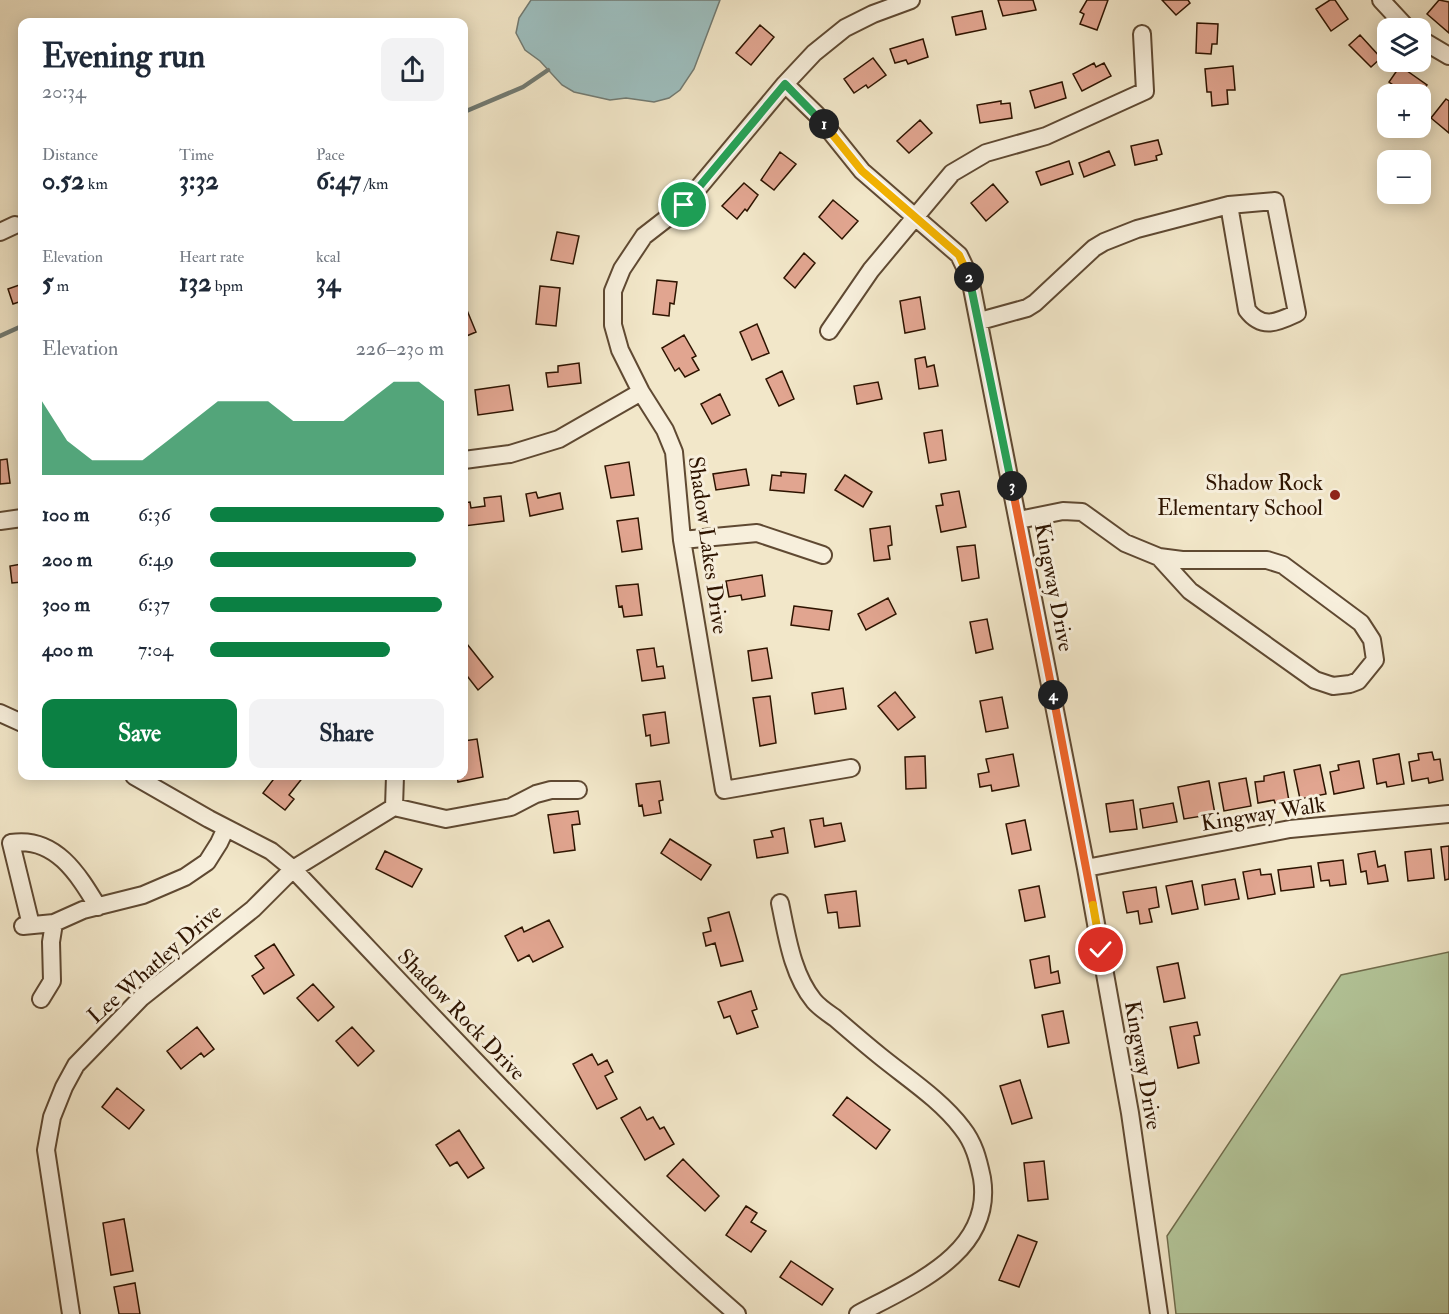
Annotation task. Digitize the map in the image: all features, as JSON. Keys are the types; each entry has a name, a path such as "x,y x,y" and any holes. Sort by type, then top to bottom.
{"street":[{"name":"Shadow Lakes Drive","path":"851,768 724,790 682,540 674,452 665,430 641,392 620,350 613,325 613,291 622,268 644,236 684,205 785,84 814,53 845,28 873,14 911,0"},
{"path":"1381,0 1398,18"},
{"path":"829,331 871,270 952,173 975,158 1047,136 1145,91 1142,34"},
{"path":"1431,46 1449,57"},
{"name":"Kingway Drive","path":"785,84 817,115 851,160 950,246 964,263 980,321 1086,868 1130,1113 1159,1314"},
{"path":"980,321 1027,308 1035,303 1094,248 1104,242 1137,229 1229,205 1275,201 1297,313 1274,324 1262,323 1253,318 1247,310 1229,205"},
{"path":"468,459 510,454 559,439 641,392"},
{"path":"1019,520 1063,511 1082,512 1125,543 1160,557 1182,560 1267,560 1283,565 1361,623 1372,640 1375,660 1367,672 1350,684 1333,686 1315,680 1190,591 1160,557"},
{"path":"0,521 18,519"},
{"path":"682,540 757,533 823,555"},
{"path":"0,713 18,721"},
{"name":"Shadow Rock Drive","path":"141,780 225,828 271,851 293,869 506,1092 670,1256 737,1314"},
{"path":"395,780 394,807 446,819 511,807 536,794 551,790 578,790"},
{"name":"Lee Whatley Drive","path":"72,1314 46,1150 52,1117 64,1087 82,1059 141,998 253,909 293,869 394,807"},
{"name":"Kingway Walk","path":"1086,868 1281,830 1449,814"},
{"path":"98,907 76,871 55,853 28,840 11,843 27,925 54,923 98,907 143,895 186,877 207,862 225,828"},
{"path":"780,903 794,966 814,1001 950,1114 974,1145 979,1161 983,1187 982,1209 977,1227 963,1245 951,1259 925,1278 858,1314"},
{"path":"41,999 52,981 51,942 54,923"}],"green space":[{"path":"1449,952 1449,1314 1176,1314 1167,1236 1341,975"}],"water":[{"path":"531,0 720,0 694,69 680,90 669,98 654,102 626,98 610,100 574,92 562,85 540,61 525,50 516,33 519,18"}],"building":[{"path":"998,0 1033,0 1036,10 1003,16"},
{"path":"1087,0 1108,0 1097,30 1080,24 1084,14 1080,12"},
{"path":"1162,0 1188,0 1190,3 1176,15"},
{"path":"1330,0 1335,0 1348,19 1331,31 1316,9"},
{"path":"1439,0 1449,2 1449,33 1427,14"},
{"path":"982,11 986,29 956,35 952,17"},
{"path":"1197,23 1218,24 1217,44 1212,44 1211,54 1196,53"},
{"path":"760,25 774,37 751,65 736,53"},
{"path":"1360,35 1377,54 1377,62 1371,67 1349,45"},
{"path":"923,39 928,57 908,64 906,60 895,63 890,49"},
{"path":"873,58 886,75 868,88 866,85 854,93 844,79"},
{"path":"1094,63 1096,67 1104,63 1111,76 1082,91 1073,74"},
{"path":"1233,66 1235,90 1227,90 1228,104 1212,106 1211,92 1207,92 1205,69"},
{"path":"1396,72 1409,72 1426,84 1392,84 1389,82"},
{"path":"1062,82 1066,98 1035,108 1030,91"},
{"path":"1446,99 1449,101 1449,133 1431,118"},
{"path":"1001,101 1001,104 1010,103 1012,118 980,123 977,105"},
{"path":"920,120 932,133 909,153 897,141"},
{"path":"1158,140 1162,154 1156,156 1157,160 1135,165 1131,146"},
{"path":"1109,151 1115,165 1084,177 1079,163"},
{"path":"780,152 796,164 774,190 761,180"},
{"path":"1069,161 1073,174 1041,185 1036,172"},
{"path":"744,183 758,195 747,211 745,209 737,219 722,206"},
{"path":"993,184 1008,202 986,221 971,203"},
{"path":"833,200 858,221 842,239 819,217"},
{"path":"557,232 579,236 573,264 551,260"},
{"path":"804,253 815,263 795,288 784,278"},
{"path":"657,280 677,282 674,304 670,303 669,316 653,314"},
{"path":"18,285 18,302 13,304 8,289"},
{"path":"540,286 560,288 556,326 536,324"},
{"path":"920,297 925,329 905,333 900,301"},
{"path":"468,313 476,332 468,335"},
{"path":"757,324 769,353 752,360 740,332"},
{"path":"684,335 696,356 692,358 699,370 685,377 679,368 675,371 662,348"},
{"path":"925,357 927,367 934,365 938,386 919,389 915,359"},
{"path":"579,363 581,383 548,387 546,373 558,372 558,366"},
{"path":"782,371 794,399 779,406 766,379"},
{"path":"878,382 882,399 857,404 854,386"},
{"path":"509,385 513,410 478,415 475,390"},
{"path":"720,394 730,415 712,424 701,404"},
{"path":"942,430 946,460 929,463 924,433"},
{"path":"7,459 10,483 0,484 0,460"},
{"path":"629,462 634,495 611,498 605,466"},
{"path":"746,469 749,485 716,490 713,474"},
{"path":"781,472 806,474 804,493 770,490 772,475 781,476"},
{"path":"845,475 872,492 863,507 835,490"},
{"path":"959,491 966,527 941,532 936,506 943,505 941,494"},
{"path":"536,492 538,498 560,493 563,509 530,516 526,494"},
{"path":"501,496 504,521 468,526 468,502 470,502 471,508 485,506 484,498"},
{"path":"638,518 642,549 622,552 617,521"},
{"path":"890,526 892,545 888,546 890,559 874,561 870,529"},
{"path":"975,545 979,578 962,581 957,547"},
{"path":"18,565 18,582 12,583 10,566"},
{"path":"762,575 765,596 742,600 741,595 729,597 726,581"},
{"path":"638,584 642,615 624,617 622,606 619,607 616,586"},
{"path":"888,598 896,614 866,630 858,614"},
{"path":"794,606 832,611 829,630 791,625"},
{"path":"987,619 993,649 976,653 970,622"},
{"path":"468,645 493,677 478,690 468,677"},
{"path":"654,648 657,667 663,666 665,678 642,681 637,650"},
{"path":"767,648 772,678 752,681 748,651"},
{"path":"843,688 846,709 815,714 812,693"},
{"path":"895,692 915,717 898,730 878,706"},
{"path":"770,696 776,743 760,746 753,698"},
{"path":"1002,697 1008,728 986,732 980,701"},
{"path":"665,712 669,743 651,746 650,735 646,736 643,715"},
{"path":"477,739 483,777 468,780 468,740"},
{"path":"1432,752 1434,760 1440,759 1443,780 1429,783 1428,778 1412,781 1409,762 1419,760 1418,754"},
{"path":"1013,754 1019,786 992,791 991,785 980,787 978,774 989,772 986,759"},
{"path":"1399,754 1404,784 1387,787 1386,782 1377,784 1373,759"},
{"path":"925,756 926,788 906,789 905,757"},
{"path":"1359,761 1364,788 1334,794 1330,772 1339,770 1338,765"},
{"path":"1320,765 1326,794 1300,799 1294,770"},
{"path":"1284,772 1289,801 1275,803 1274,800 1258,803 1255,782 1264,781 1264,776"},
{"path":"1246,778 1251,806 1224,811 1219,783"},
{"path":"273,780 301,780 289,795 294,799 285,810 263,793"},
{"path":"660,781 663,800 659,801 661,813 644,816 642,805 639,806 636,784"},
{"path":"1209,781 1215,814 1184,819 1178,787"},
{"path":"1133,800 1137,829 1110,832 1106,804"},
{"path":"1173,803 1177,822 1143,828 1140,809"},
{"path":"578,811 580,824 572,825 575,850 554,853 548,815"},
{"path":"823,818 824,826 841,823 845,841 815,847 810,820"},
{"path":"1025,820 1031,850 1012,854 1006,824"},
{"path":"784,828 788,853 757,858 754,840 773,837 771,831"},
{"path":"670,839 711,865 701,880 661,853"},
{"path":"1449,846 1449,879 1445,880 1441,847"},
{"path":"1431,849 1434,878 1408,881 1405,852"},
{"path":"385,851 422,869 412,887 376,869"},
{"path":"1375,851 1378,867 1385,865 1388,881 1368,884 1366,871 1361,872 1358,854"},
{"path":"1343,860 1346,884 1330,886 1329,880 1321,881 1318,863"},
{"path":"1311,866 1314,887 1281,891 1278,870"},
{"path":"1260,869 1261,875 1271,874 1275,894 1248,899 1243,872"},
{"path":"1235,879 1239,899 1205,905 1202,885"},
{"path":"1192,881 1198,909 1172,914 1166,886"},
{"path":"1039,886 1045,917 1025,921 1019,890"},
{"path":"1156,887 1159,907 1149,909 1152,922 1140,924 1138,911 1127,913 1123,892"},
{"path":"856,891 860,926 839,928 837,912 828,913 825,895"},
{"path":"729,912 743,961 721,966 715,943 706,946 703,933 711,931 708,918"},
{"path":"549,920 563,947 533,962 529,955 518,961 505,936 522,927 524,932"},
{"path":"274,944 294,975 264,994 252,976 264,968 255,956"},
{"path":"1049,956 1051,973 1058,971 1060,983 1035,988 1030,960"},
{"path":"1178,963 1185,998 1164,1002 1157,967"},
{"path":"313,984 334,1007 318,1021 297,998"},
{"path":"751,991 757,1009 752,1011 758,1027 737,1034 730,1016 724,1018 718,1002"},
{"path":"1063,1011 1069,1043 1048,1047 1042,1015"},
{"path":"1197,1022 1200,1035 1194,1036 1199,1063 1178,1068 1170,1027"},
{"path":"197,1027 214,1049 204,1057 201,1053 181,1069 167,1051"},
{"path":"352,1027 374,1051 358,1066 336,1041"},
{"path":"592,1054 598,1065 607,1060 613,1072 605,1076 617,1099 597,1109 573,1064"},
{"path":"1020,1080 1032,1118 1012,1124 1000,1086"},
{"path":"117,1088 144,1110 129,1129 102,1107"},
{"path":"847,1097 890,1130 876,1149 833,1115"},
{"path":"640,1107 647,1120 653,1117 660,1129 664,1127 674,1144 645,1160 621,1118"},
{"path":"459,1130 484,1168 468,1178 457,1162 450,1166 436,1145"},
{"path":"683,1159 719,1196 705,1211 667,1176"},
{"path":"1044,1161 1048,1199 1028,1201 1024,1163"},
{"path":"746,1206 757,1213 751,1222 766,1231 751,1252 726,1235"},
{"path":"124,1219 133,1271 111,1275 103,1223"},
{"path":"1018,1235 1037,1242 1019,1287 999,1280"},
{"path":"791,1261 833,1289 822,1305 780,1277"},
{"path":"135,1283 140,1314 119,1314 114,1287"}],"waterway":[{"path":"468,110 523,87 548,70"},
{"path":"0,336 18,328"}],"place":[{"name":"Shadow Rock Elementary School","path":"1335,495"}],"route":[{"path":"684,205 785,84 817,115 851,160 950,246 964,263 980,321 1101,950"}]}
